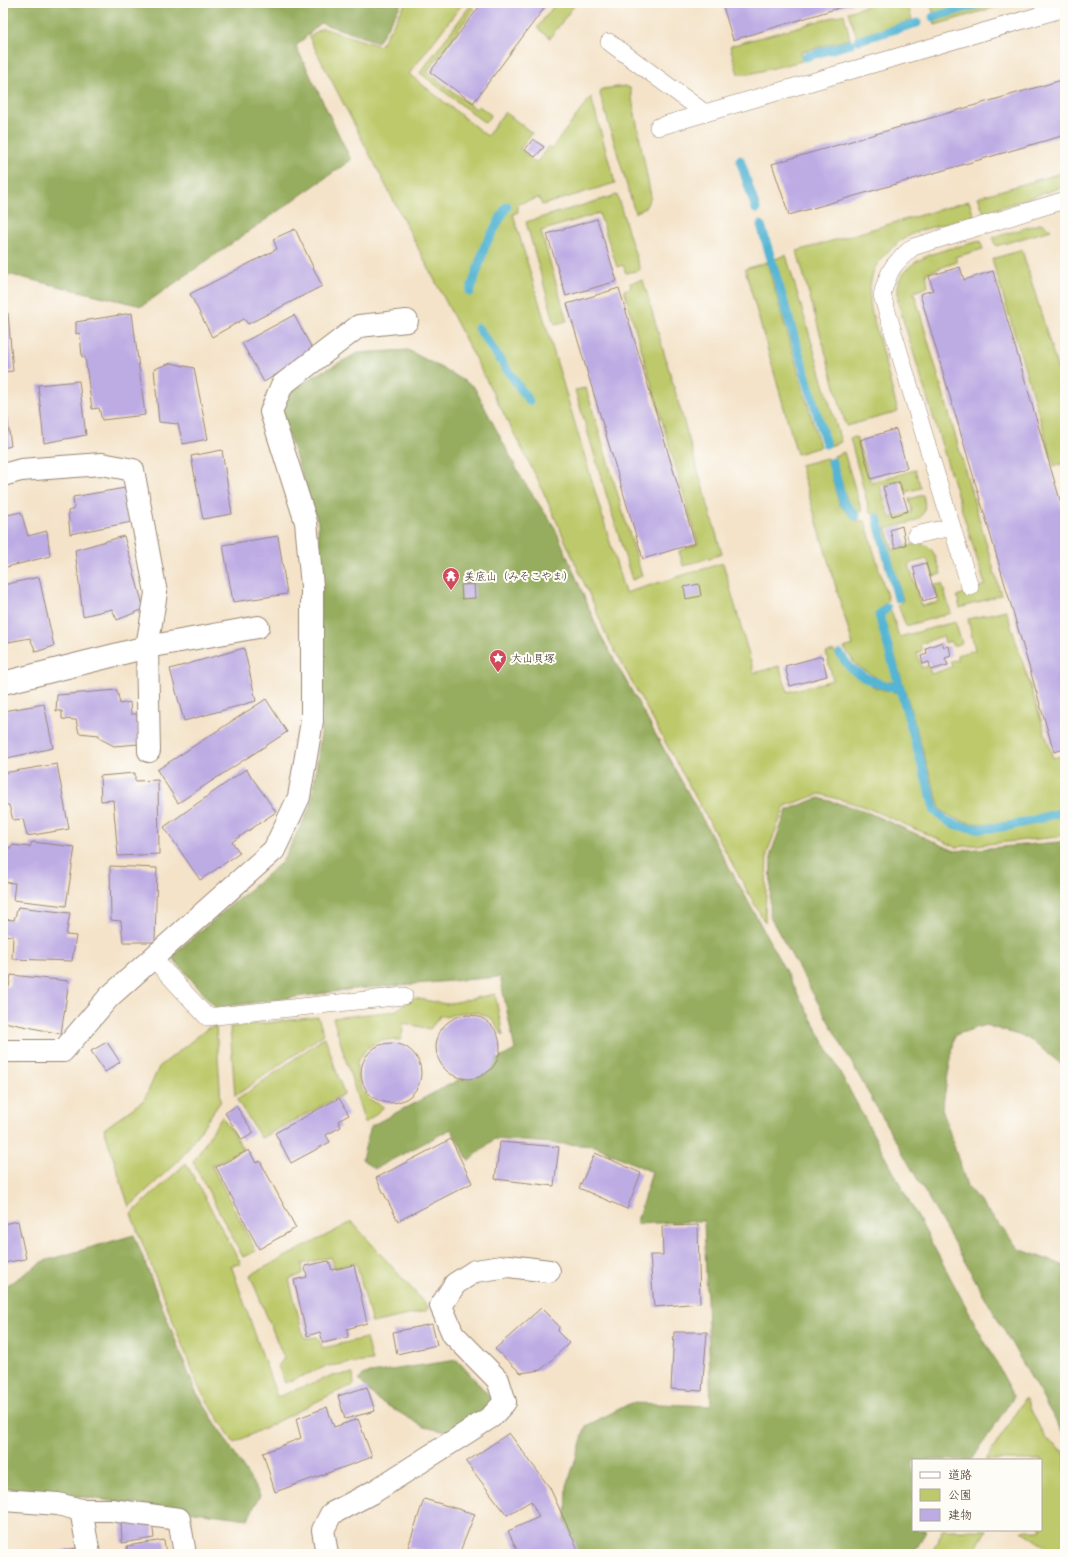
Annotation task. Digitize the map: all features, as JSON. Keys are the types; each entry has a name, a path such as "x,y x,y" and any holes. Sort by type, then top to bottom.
{"street":[{"path":"3,1051 63,1051 109,997 274,850 298,797 312,721 312,586 306,522 272,412 282,385 359,326 407,321"},
{"path":"3,475 21,470 102,464 133,470 156,593 147,647 149,751"},
{"path":"3,683 147,647 258,627"},
{"path":"327,1554 323,1530 331,1514 374,1491 491,1417 505,1402 498,1380 453,1334 441,1306 455,1284 475,1271 509,1266 549,1271"},
{"path":"3,1500 58,1504 81,1510 111,1510 178,1519 186,1554"},
{"path":"81,1510 89,1554"}],"lane":[{"path":"658,127 1065,8"},
{"path":"609,42 705,113"},
{"path":"970,587 882,295 887,275 897,260 913,246 1065,200"},
{"path":"916,535 952,527"},
{"path":"153,958 207,1017 404,996"}],"green space":[{"path":"3,3 402,3 378,42 321,23 296,46 351,160 142,306 3,273"},
{"path":"406,3 463,3 409,74 487,136 505,112 532,133 520,149 536,163 548,147 551,149 591,97 615,183 542,205 539,198 517,204 518,212 513,214 625,593 723,563 754,673 779,666 788,692 833,680 826,653 834,651 849,671 876,688 898,693 932,813 945,823 962,830 994,831 1027,826 1065,815 1065,835 1058,837 956,847 863,806 820,794 785,806 767,853 765,923 606,635 538,480 309,37 322,28 380,46"},
{"path":"556,3 576,3 550,38 537,28"},
{"path":"875,3 907,3 912,20 857,37 848,12"},
{"path":"930,3 969,3 934,14"},
{"path":"996,3 1010,3 935,25 934,21"},
{"path":"470,6 474,9 427,72 476,109 479,106 491,115 485,123 420,73"},
{"path":"844,14 850,39 801,52 802,61 749,74 738,74 730,46"},
{"path":"625,86 630,88 651,197 645,208 635,213 600,94 602,89"},
{"path":"1065,172 1065,186 984,213 978,197"},
{"path":"617,195 640,270 626,273 623,265 617,267 599,213 541,231 567,321 555,324 526,222"},
{"path":"969,201 974,216 918,231 900,241 884,255 874,269 869,289 871,309 898,412 846,426 797,251"},
{"path":"1042,223 1051,230 996,246 992,238"},
{"path":"980,241 983,249 955,257 957,262 926,273 928,287 914,292 1001,595 960,608 957,596 985,585 898,303 898,289 899,281 904,272 912,264 922,258"},
{"path":"1022,250 1065,393 1065,463 1054,466 992,259"},
{"path":"786,255 841,442 830,446 775,259"},
{"path":"767,262 820,447 797,454 745,269"},
{"path":"643,280 722,554 683,566 679,551 698,544 624,290 631,288 630,283"},
{"path":"408,350 474,387 522,479 555,528 600,634 743,892 1014,1396 973,1459 912,1459 912,1531 926,1531 914,1554 565,1554 567,1486 586,1426 631,1403 711,1406 704,1221 636,1224 652,1172 595,1146 494,1139 469,1161 451,1129 374,1169 362,1159 371,1126 515,1050 500,977 354,989 216,1008 171,956 282,862 311,806 323,719 318,522 282,416 290,391 358,353"},
{"path":"586,388 642,576 632,580 575,390"},
{"path":"856,437 871,482 915,470 921,488 906,492 902,480 880,486 890,518 912,512 909,499 923,495 925,505 924,512 921,517 910,523 887,529 893,550 920,544 926,545 930,548 934,554 941,574 933,576 927,559 909,564 921,606 939,602 934,585 942,584 951,613 906,626 898,605 903,600 879,515 870,513 850,438"},
{"path":"844,452 862,512 857,512 847,500 834,456"},
{"path":"827,458 839,504 854,520 865,521 888,600 876,613 896,683 880,680 856,665 844,648 853,645 800,465"},
{"path":"891,610 899,637 955,622 962,643 953,646 950,641 945,643 943,636 920,644 922,651 917,653 922,668 928,666 931,674 952,667 950,661 957,660 957,655 975,650 968,619 1006,610 1053,758 1065,755 1065,808 1018,820 984,824 953,818 940,809 883,616"},
{"path":"819,798 862,810 955,851 1059,842 1065,840 1065,1067 1028,1038 985,1025 955,1035 942,1109 967,1186 1019,1249 1065,1266 1065,1437 882,1117 770,917 771,853 787,810"},
{"path":"495,994 503,1036 491,1018 475,1012 458,1013 446,1017 441,1015 430,1029 404,1023 401,1040 382,1040 367,1048 357,1062 357,1076 361,1089 369,1099 384,1107 365,1123 333,1018 395,1011 414,998 446,1004"},
{"path":"318,1017 324,1034 235,1096 230,1027"},
{"path":"216,1026 221,1101 181,1158 129,1207 104,1129 144,1100 159,1067 208,1028"},
{"path":"325,1037 344,1094 261,1138 237,1100"},
{"path":"222,1116 243,1149 212,1166 256,1251 243,1257 193,1162"},
{"path":"186,1163 241,1264 231,1265 277,1397 331,1376 353,1374 354,1385 336,1392 234,1443 199,1388 131,1214"},
{"path":"352,1222 428,1307 426,1311 372,1323 356,1262 334,1268 331,1257 302,1264 303,1274 289,1279 304,1338 318,1337 323,1348 366,1338 372,1361 327,1366 285,1383 278,1366 284,1358 250,1275"},
{"path":"134,1235 195,1390 260,1495 248,1519 59,1494 3,1492 3,1288 44,1261"},
{"path":"457,1360 493,1400 489,1411 453,1433 424,1427 378,1400 359,1380 364,1374"},
{"path":"1025,1398 1045,1438 1065,1453 1065,1554 1057,1554 1022,1531 1042,1531 1042,1459 987,1459"},
{"path":"942,1531 985,1531 973,1554 931,1554"}],"building":[{"path":"482,3 548,3 473,103 430,72"},
{"path":"722,3 855,3 733,40"},
{"path":"1062,80 1065,89 1065,135 789,215 772,164"},
{"path":"533,139 544,147 535,157 525,150"},
{"path":"597,219 617,281 566,296 547,234"},
{"path":"295,229 322,286 248,324 244,319 212,337 190,294 277,249 273,239"},
{"path":"960,267 964,280 993,271 1065,517 1065,749 1054,752 920,294 933,290 929,276"},
{"path":"619,288 695,543 643,559 567,304"},
{"path":"8,313 13,371 3,372 3,314"},
{"path":"132,313 145,415 102,420 99,408 92,409 85,357 82,357 80,333 76,334 76,322"},
{"path":"294,315 314,352 264,382 242,343"},
{"path":"171,363 194,368 208,439 183,444 178,424 159,422 154,369"},
{"path":"79,381 86,435 44,443 38,385"},
{"path":"3,386 11,446 3,448"},
{"path":"896,429 907,468 871,479 860,440"},
{"path":"222,450 232,514 203,519 191,456"},
{"path":"899,482 908,511 892,516 883,487"},
{"path":"125,488 132,522 70,534 68,511 74,509 73,497"},
{"path":"21,512 28,536 47,531 50,556 3,568 3,516"},
{"path":"902,526 906,545 895,548 890,530"},
{"path":"124,536 144,609 117,620 112,609 83,616 75,550"},
{"path":"278,536 287,594 233,602 223,545"},
{"path":"926,563 936,597 923,601 913,567"},
{"path":"39,577 54,646 36,652 30,638 3,643 3,585"},
{"path":"474,584 475,598 462,599 461,585"},
{"path":"699,584 701,596 686,599 684,587"},
{"path":"942,642 944,647 949,646 951,656 945,658 948,665 931,670 929,662 923,664 921,656 927,654 926,648"},
{"path":"244,648 256,701 184,721 170,669"},
{"path":"822,656 827,676 790,686 785,666"},
{"path":"117,690 120,704 130,702 131,714 137,714 139,744 114,746 99,738 99,735 79,733 76,720 62,719 62,711 56,711 57,695"},
{"path":"266,699 287,732 178,803 157,770"},
{"path":"44,704 53,748 3,759 3,711"},
{"path":"57,764 69,829 27,836 23,819 13,820 9,805 3,805 3,773"},
{"path":"246,769 276,812 232,842 240,853 200,880 164,827"},
{"path":"135,773 135,781 158,780 159,854 118,856 113,800 101,801 100,776"},
{"path":"32,842 75,847 66,906 13,900 15,883 3,882 3,847 11,848 12,845 30,847"},
{"path":"110,866 157,868 155,942 123,942 121,921 111,920"},
{"path":"18,907 70,913 66,935 76,936 72,961 12,959 13,936 3,935 3,919 14,920"},
{"path":"11,975 69,981 61,1034 4,1022 5,1002 3,1001 3,986 9,987"},
{"path":"462,1015 474,1015 491,1024 498,1035 500,1047 498,1059 491,1070 474,1079 462,1079 450,1074 441,1065 436,1053 436,1041 441,1029 450,1020"},
{"path":"107,1042 120,1062 105,1072 91,1051"},
{"path":"391,1043 408,1048 416,1056 421,1073 416,1090 408,1098 391,1103 374,1098 366,1090 361,1073 366,1056 374,1048"},
{"path":"339,1098 349,1115 338,1121 341,1127 326,1135 330,1142 291,1163 275,1133"},
{"path":"236,1106 254,1133 242,1140 225,1113"},
{"path":"451,1139 472,1183 398,1221 376,1178"},
{"path":"500,1142 559,1147 554,1186 495,1179"},
{"path":"249,1150 256,1163 260,1161 296,1228 259,1249 216,1167"},
{"path":"595,1153 641,1173 627,1209 579,1188"},
{"path":"18,1221 26,1259 3,1263 3,1224"},
{"path":"698,1225 700,1303 654,1307 650,1255 663,1255 662,1226"},
{"path":"329,1261 332,1270 354,1265 367,1323 347,1329 348,1337 323,1343 320,1332 307,1336 294,1280 307,1277 305,1266"},
{"path":"541,1308 559,1326 558,1332 569,1343 541,1370 521,1373 495,1349"},
{"path":"432,1324 437,1345 397,1354 393,1332"},
{"path":"674,1332 707,1332 702,1391 671,1389"},
{"path":"367,1387 375,1411 345,1419 338,1396"},
{"path":"327,1407 334,1427 358,1419 372,1457 275,1492 263,1453 301,1438 296,1419"},
{"path":"509,1433 550,1488 580,1554 519,1554 508,1531 539,1517 531,1501 507,1515 466,1462"},
{"path":"424,1499 475,1514 459,1554 434,1554 408,1547"},
{"path":"121,1521 152,1521 154,1538 122,1543"},
{"path":"164,1540 166,1554 128,1554 127,1546"},
{"path":"82,1547 83,1554 48,1554 48,1553"}],"waterway":[{"path":"933,17 982,3"},
{"path":"859,40 917,23"},
{"path":"805,57 850,44"},
{"path":"740,160 756,209"},
{"path":"470,292 485,246 507,206"},
{"path":"761,225 826,444"},
{"path":"478,328 529,401"},
{"path":"832,462 843,502 856,516"},
{"path":"877,518 898,598"},
{"path":"887,608 879,615 935,811 947,821 961,826 975,828 990,828 1022,823 1065,811"},
{"path":"840,654 847,664 863,677 881,684 901,689"}],"place":[{"name":"美底山（みそこやま）","path":"451,591"},
{"name":"大山貝塚","path":"498,673"}]}
